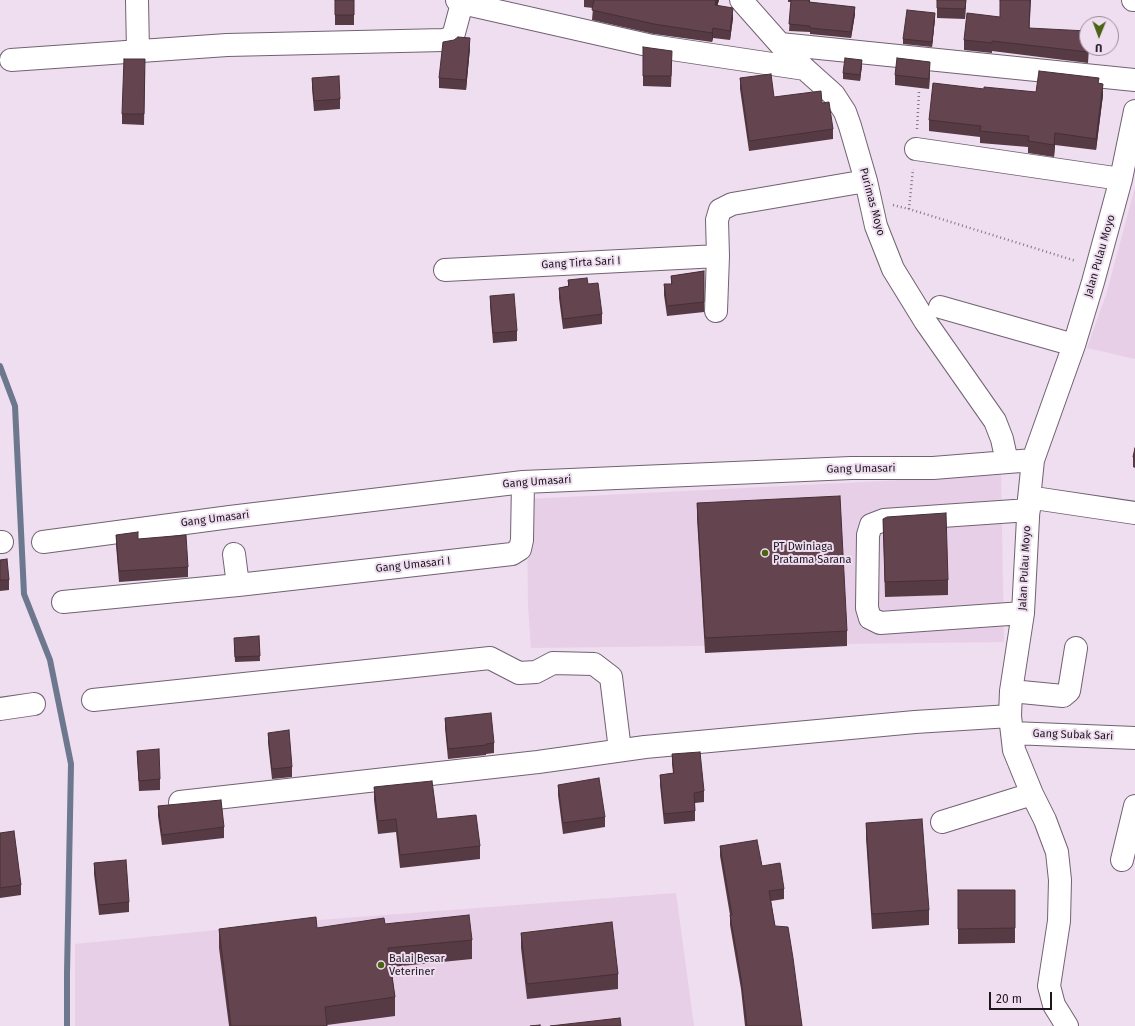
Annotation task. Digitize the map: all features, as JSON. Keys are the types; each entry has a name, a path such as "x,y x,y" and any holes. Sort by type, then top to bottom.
{"street":[{"path":"137,0 138,51"},
{"name":"Purimas Moyo","path":"741,0 780,44 834,95 844,112 850,126 876,226 894,269 925,321 995,422 1002,439 1007,462"},
{"path":"11,60 227,45 444,40 450,38 454,33 459,1 652,46 805,69"},
{"path":"780,44 1135,80"},
{"name":"Jalan Pulau Moyo","path":"1067,1026 1054,1006 1049,986 1059,921 1060,880 1057,852 1045,820 1032,794 1014,750 1022,729 1023,613 1029,504 1033,460 1074,345 1098,267 1131,147 1135,111"},
{"path":"916,149 1121,179"},
{"path":"716,311 718,256 717,220 720,210 732,204 868,191"},
{"name":"Gang Tirta Sari I","path":"445,270 718,256"},
{"path":"940,307 1074,345"},
{"name":"Gang Umasari","path":"43,542 230,517 523,482 851,468 933,468 1033,460"},
{"name":"Gang Umasari I","path":"63,602 238,585 512,554 520,549 522,540 523,482"},
{"path":"1023,613 880,623 870,618 867,608 868,535 871,525 884,520 1029,504 1135,513"},
{"path":"234,554 238,585"},
{"path":"1022,692 1063,696 1069,690 1076,648"},
{"path":"93,700 490,658 519,673 536,672 552,663 594,664 611,677 620,750"},
{"path":"0,709 34,704"},
{"name":"Gang Subak Sari","path":"180,802 538,762 620,750 915,722 1135,738"},
{"path":"942,822 1032,794"},
{"path":"1122,860 1135,806"}],"path":[{"path":"868,191 909,209 1098,267"}],"shaded area":[{"path":"1135,187 1135,359 1087,348 1107,292"},
{"name":"PT Dwiniaga Pratama Sarana","path":"1001,475 1004,642 531,648 528,606 527,499"},
{"name":"Balai Besar Veteriner","path":"676,893 694,1026 75,1026 75,944 319,920"}],"building":[{"path":"335,0 354,0 354,15 335,15"},
{"path":"594,0 716,0 715,5 733,8 730,31 713,28 712,33 654,24 592,10"},
{"path":"791,0 809,0 809,2 855,7 851,32 810,28 810,26 789,24"},
{"path":"937,0 966,0 965,9 937,8"},
{"path":"1000,0 1030,0 1029,28 1079,31 1079,51 992,41 992,43 964,40 967,13 1000,17"},
{"path":"907,10 935,13 932,42 903,39"},
{"path":"458,37 470,38 466,80 439,78 443,42 454,40"},
{"path":"643,47 672,51 671,76 643,76"},
{"path":"845,58 862,60 860,75 843,73"},
{"path":"897,58 930,62 929,79 895,75"},
{"path":"124,59 145,59 144,114 122,114"},
{"path":"1039,71 1099,78 1098,83 1103,84 1096,139 1055,133 1054,145 1028,141 1029,136 980,131 981,126 929,120 933,83 984,89 984,87 1036,92"},
{"path":"771,74 774,97 821,91 822,103 829,102 833,129 749,141 740,78"},
{"path":"339,76 340,99 314,101 312,78"},
{"path":"704,271 704,302 667,306 664,284 672,284 671,276"},
{"path":"587,278 588,284 598,283 602,314 563,319 559,288 569,286 568,280"},
{"path":"514,294 517,331 493,333 490,296"},
{"path":"840,496 847,631 705,638 697,503"},
{"path":"946,513 948,580 885,582 883,519 887,517"},
{"path":"138,532 138,539 186,535 188,567 119,571 116,535"},
{"path":"7,559 9,580 0,580 0,560"},
{"path":"259,636 260,656 235,657 234,638"},
{"path":"491,713 494,743 448,749 445,718"},
{"path":"289,730 292,767 272,769 268,733"},
{"path":"159,749 160,779 139,781 137,751"},
{"path":"700,752 704,791 694,793 695,811 664,814 660,775 674,773 672,754"},
{"path":"599,778 605,817 563,823 558,785"},
{"path":"432,781 437,819 476,815 480,846 400,855 396,819 378,821 374,787"},
{"path":"221,800 224,827 162,835 158,806"},
{"path":"922,819 929,910 872,914 866,823"},
{"path":"14,831 21,885 0,888 0,833"},
{"path":"757,840 762,866 780,863 784,889 769,891 775,926 788,927 802,1026 747,1026 741,978 730,915 732,915 720,846"},
{"path":"126,860 129,902 99,905 94,863"},
{"path":"958,890 1015,890 1015,928 958,929"},
{"path":"469,915 472,940 388,948 395,997 325,1007 327,1026 231,1026 219,929 316,917 317,928 384,918 385,924"},
{"path":"612,922 618,974 527,984 521,933"},
{"path":"620,1018 621,1026 550,1026"}],"waterway":[{"path":"0,366 15,406 24,594 50,660 71,764 67,1026"}],"place":[{"name":"PT Dwiniaga Pratama Sarana","path":"765,553"},
{"name":"Balai Besar Veteriner","path":"381,965"}]}
